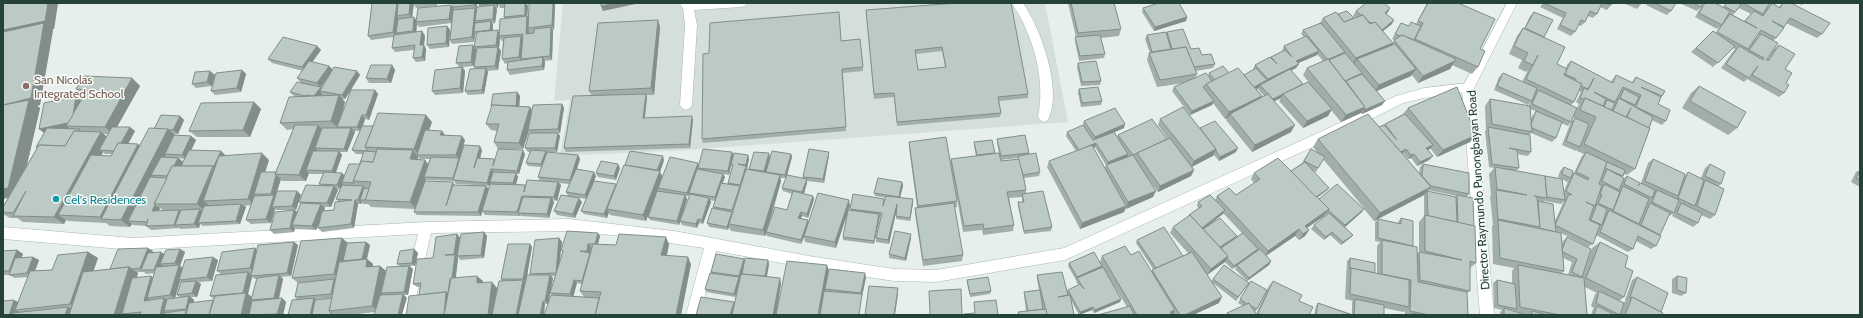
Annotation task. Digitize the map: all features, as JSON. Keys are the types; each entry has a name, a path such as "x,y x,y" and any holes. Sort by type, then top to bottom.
{"street":[{"path":"686,105 691,25 686,5 742,3"},
{"path":"1017,3 1025,14 1038,47 1046,78 1046,108 1044,117"},
{"name":"Director Raymundo Punongbayan Road","path":"1487,315 1468,88 1512,3"},
{"path":"4,234 132,244 426,228 513,225 569,226 622,230 712,243 809,262 894,276 936,276 1065,254 1333,132 1400,99 1468,88"},
{"path":"405,315 426,228"},
{"path":"693,315 712,243"}],"shaded area":[{"path":"563,3 1045,3 1068,122 687,150 560,156 570,100 554,101"}],"building":[{"path":"3,3 48,3 45,21 3,30"},
{"path":"372,3 397,3 393,32 368,36"},
{"path":"398,3 410,3 409,14 397,16"},
{"path":"453,3 474,3 474,5 453,7"},
{"path":"479,3 495,3 479,5"},
{"path":"505,3 525,3 525,15 504,17"},
{"path":"553,3 552,25 528,28 529,4"},
{"path":"601,3 617,3 601,6"},
{"path":"957,3 1011,3 1028,94 998,97 1001,113 897,122 894,93 874,94 866,10","holes":["942,47 946,67 918,70 915,50"]},
{"path":"1071,3 1114,3 1121,29 1078,33"},
{"path":"1159,3 1179,3 1187,17 1155,27 1143,8"},
{"path":"1366,3 1384,3 1390,8 1385,13 1394,20 1382,30 1375,22 1371,23 1363,15 1356,11"},
{"path":"1428,3 1458,3 1495,19 1480,49 1485,51 1478,67 1415,39 1423,23 1418,21"},
{"path":"1544,3 1602,3 1597,14 1590,11 1585,22 1581,20 1575,32 1560,25 1566,13"},
{"path":"1655,3 1676,3 1671,11"},
{"path":"1693,3 1703,3 1701,7"},
{"path":"1705,3 1715,3 1730,11 1722,25 1699,13"},
{"path":"1727,3 1738,3 1741,5 1735,12 1724,6"},
{"path":"1743,3 1767,3 1769,4 1763,14"},
{"path":"1772,3 1780,8 1783,3 1791,3 1830,23 1822,34 1790,18 1784,27 1772,21 1784,28 1776,38 1761,30 1748,49 1717,32 1730,14 1757,28 1745,21 1754,11 1763,16"},
{"path":"451,5 449,19 416,22 418,8"},
{"path":"494,5 493,19 475,21 477,7"},
{"path":"475,8 472,37 450,40 453,10"},
{"path":"1347,11 1354,18 1344,22 1338,14"},
{"path":"839,12 841,41 860,39 863,67 842,69 846,127 702,139 703,54 709,53 710,23"},
{"path":"1336,12 1344,22 1363,15 1370,24 1375,22 1393,43 1356,58 1323,18"},
{"path":"1534,12 1553,20 1544,37 1525,28"},
{"path":"527,16 526,34 534,33 534,29 551,27 550,56 521,59 523,34 499,36 500,19"},
{"path":"414,17 413,31 396,33 398,19"},
{"path":"658,20 651,88 589,91 598,23"},
{"path":"491,21 490,30 474,32 475,23"},
{"path":"1411,22 1421,26 1414,40 1395,34 1401,23 1409,26"},
{"path":"44,23 31,98 3,105 3,32"},
{"path":"1321,23 1345,52 1327,59 1303,30"},
{"path":"447,26 446,43 427,45 428,28"},
{"path":"1523,28 1565,47 1557,64 1567,69 1564,75 1582,84 1574,102 1526,79 1533,65 1524,61 1528,53 1514,46"},
{"path":"1183,29 1191,49 1199,48 1202,55 1211,54 1215,64 1194,67 1186,47 1172,49 1167,32"},
{"path":"498,30 496,45 474,47 477,32"},
{"path":"422,31 420,45 424,45 422,57 413,58 415,45 392,48 394,35"},
{"path":"1713,31 1735,46 1718,63 1696,48"},
{"path":"1166,32 1171,49 1152,52 1147,35"},
{"path":"1761,34 1778,43 1766,60 1769,60 1779,45 1795,54 1785,69 1792,73 1786,83 1789,85 1784,93 1752,75 1758,66 1749,78 1726,64 1739,46 1763,60 1764,58 1749,50"},
{"path":"1100,35 1105,54 1080,56 1075,37"},
{"path":"1402,35 1456,59 1455,61 1423,76 1394,40"},
{"path":"521,36 519,57 502,59 504,38"},
{"path":"1306,36 1319,51 1296,61 1299,64 1268,79 1255,65 1270,57 1277,64 1271,57 1285,50 1292,57 1284,46"},
{"path":"283,37 317,46 302,67 268,59"},
{"path":"1395,44 1416,69 1379,85 1357,59"},
{"path":"473,45 471,62 456,63 459,46"},
{"path":"498,47 495,66 474,67 477,48"},
{"path":"1186,47 1197,74 1160,80 1149,53"},
{"path":"1345,53 1362,73 1345,81 1329,60"},
{"path":"543,57 542,66 507,70 508,62"},
{"path":"1328,59 1365,107 1346,115 1307,68"},
{"path":"309,61 329,66 317,83 297,78"},
{"path":"1096,61 1101,81 1082,82 1078,63"},
{"path":"1571,61 1613,83 1616,75 1633,83 1636,77 1665,91 1662,96 1641,87 1661,97 1658,104 1670,110 1666,121 1636,107 1641,95 1623,87 1615,102 1594,92 1606,99 1603,106 1585,98 1580,98 1584,88 1588,90 1594,78 1588,89 1581,86 1582,84 1576,81 1576,79 1565,74"},
{"path":"371,65 392,65 387,79 366,78"},
{"path":"1223,66 1229,73 1215,80 1209,73"},
{"path":"334,67 357,71 342,95 320,91"},
{"path":"462,67 460,88 432,91 435,70"},
{"path":"486,68 482,90 465,91 470,69"},
{"path":"1238,68 1262,96 1229,112 1206,84"},
{"path":"1256,68 1267,80 1254,87 1244,75"},
{"path":"1290,69 1303,84 1273,99 1260,85"},
{"path":"242,70 237,88 211,91 216,73"},
{"path":"210,71 207,82 192,84 195,72"},
{"path":"1206,73 1212,81 1203,87 1214,101 1192,111 1174,87"},
{"path":"1503,73 1537,88 1532,101 1497,86"},
{"path":"1362,74 1385,101 1364,110 1365,107 1346,81"},
{"path":"84,76 132,78 105,127 66,126 87,90 76,89"},
{"path":"297,82 321,87 314,96 305,96 290,92"},
{"path":"1308,82 1332,109 1307,121 1283,94"},
{"path":"1699,86 1746,112 1737,128 1690,101"},
{"path":"1098,87 1102,101 1082,103 1079,89"},
{"path":"1457,87 1476,135 1443,150 1408,108"},
{"path":"1624,89 1639,97 1635,105 1620,98"},
{"path":"351,90 375,90 366,115 362,115 357,127 337,127"},
{"path":"1538,90 1577,108 1571,122 1532,104"},
{"path":"517,92 516,106 491,106 493,94"},
{"path":"646,94 643,118 692,116 689,144 564,148 573,96"},
{"path":"1268,94 1295,125 1255,145 1230,114"},
{"path":"339,95 331,121 280,123 289,97"},
{"path":"76,96 73,115 68,123 39,129 44,103"},
{"path":"1585,98 1650,128 1635,169 1584,144 1596,117 1580,110"},
{"path":"1619,98 1653,117 1649,128 1627,117 1631,108 1626,117 1613,111"},
{"path":"1490,99 1530,106 1532,132 1492,124"},
{"path":"29,100 8,188 3,189 3,105"},
{"path":"1607,100 1615,103 1612,110 1604,107"},
{"path":"254,102 243,130 189,131 201,103"},
{"path":"562,104 558,129 528,130 533,105"},
{"path":"492,105 530,107 519,143 494,142 499,124 486,124"},
{"path":"1183,107 1216,149 1194,161 1160,119"},
{"path":"1115,108 1125,124 1095,137 1084,121"},
{"path":"1536,111 1562,122 1556,138 1532,128 1531,124"},
{"path":"378,113 426,115 414,149 365,147"},
{"path":"1368,114 1431,187 1380,213 1318,139"},
{"path":"1405,114 1433,145 1426,148 1433,156 1420,162 1414,154 1411,155 1406,149 1401,152 1379,127 1384,125 1397,140 1385,124"},
{"path":"161,115 180,116 173,130 154,129"},
{"path":"1575,118 1589,124 1580,147 1566,141"},
{"path":"1152,119 1167,139 1133,155 1118,135"},
{"path":"1215,121 1238,148 1220,157 1216,149 1200,128"},
{"path":"295,125 318,125 299,175 275,174"},
{"path":"1083,125 1093,140 1114,132 1128,154 1108,162 1096,143 1079,150 1067,132"},
{"path":"362,126 373,126 365,147 367,149 366,151 352,150"},
{"path":"112,127 130,127 121,143 118,143 114,151 99,150"},
{"path":"1488,127 1530,135 1531,152 1509,148 1517,150 1519,168 1492,164"},
{"path":"47,128 80,129 79,131 74,131 65,146 39,145 36,147"},
{"path":"149,128 168,129 121,220 101,219"},
{"path":"322,128 351,128 344,149 315,148"},
{"path":"425,130 442,131 440,135 462,136 456,155 417,155"},
{"path":"74,131 101,132 54,217 13,216 26,191 13,213 3,212 3,207 39,145 65,146"},
{"path":"529,133 558,133 555,148 525,148"},
{"path":"174,135 191,136 182,155 165,154"},
{"path":"1025,135 1029,153 1001,156 997,139"},
{"path":"946,137 957,201 918,206 909,142"},
{"path":"1170,138 1194,170 1160,186 1137,153"},
{"path":"992,140 995,153 977,155 974,142"},
{"path":"118,143 138,144 100,217 58,215 91,155 111,156"},
{"path":"464,145 480,146 474,168 477,158 494,159 493,166 498,149 523,150 517,171 491,169 487,183 453,180"},
{"path":"1092,145 1126,206 1082,223 1049,161"},
{"path":"377,149 413,150 410,159 425,160 410,202 365,200 371,182 353,181 361,161 373,162"},
{"path":"703,149 732,152 728,171 698,168"},
{"path":"809,149 829,152 823,179 803,177"},
{"path":"1311,149 1325,157 1318,168 1304,161"},
{"path":"189,150 221,151 213,168 213,166 181,166"},
{"path":"531,150 546,151 541,164 526,163"},
{"path":"313,151 339,151 332,171 306,170"},
{"path":"364,151 376,152 373,162 361,161 360,163"},
{"path":"630,151 663,156 657,170 625,165"},
{"path":"772,151 791,154 785,175 766,172"},
{"path":"547,152 578,155 570,180 538,177"},
{"path":"754,152 769,153 764,171 749,169"},
{"path":"1586,152 1607,162 1599,184 1602,185 1595,206 1586,202 1594,206 1589,220 1600,225 1593,244 1555,225 1569,194 1572,195 1566,191 1574,173 1588,180 1589,178 1576,172"},
{"path":"262,153 248,199 203,201 219,156"},
{"path":"734,153 748,155 746,165 738,164 746,166 740,185 728,183"},
{"path":"999,153 1001,161 1020,159 1026,190 1007,192 1014,225 984,229 983,224 964,226 951,159"},
{"path":"1036,153 1040,172 1023,175 1018,156"},
{"path":"1133,155 1156,191 1128,202 1106,165"},
{"path":"161,157 178,158 167,176 151,175"},
{"path":"431,157 459,158 453,178 424,177"},
{"path":"670,157 698,163 687,193 658,188"},
{"path":"1278,158 1329,209 1305,226 1309,230 1303,234 1299,229 1268,251 1217,196 1229,188 1236,195 1260,179 1254,173"},
{"path":"1653,159 1685,174 1678,196 1645,181"},
{"path":"601,161 618,164 614,176 596,173"},
{"path":"1305,162 1329,188 1316,197 1291,171"},
{"path":"1607,162 1625,170 1623,176 1605,168"},
{"path":"349,164 360,164 353,181 354,183 342,182"},
{"path":"1423,164 1469,173 1469,194 1431,186 1422,176"},
{"path":"1710,164 1725,172 1721,184 1705,176"},
{"path":"624,165 660,171 643,215 607,209"},
{"path":"172,166 213,166 197,204 154,204"},
{"path":"1495,167 1545,176 1547,198 1534,196 1537,197 1540,227 1498,219 1496,190 1527,195 1497,189"},
{"path":"1564,167 1573,171 1571,178 1562,174"},
{"path":"576,169 594,172 585,195 566,192"},
{"path":"697,169 723,174 715,197 689,193"},
{"path":"746,169 780,175 763,230 729,224"},
{"path":"1607,169 1624,178 1619,190 1602,181"},
{"path":"1860,171 1860,180 1856,178"},
{"path":"261,172 276,172 271,194 254,194"},
{"path":"324,172 342,173 337,185 319,184"},
{"path":"493,172 516,173 513,183 490,182"},
{"path":"1688,172 1704,180 1695,206 1678,198"},
{"path":"787,175 807,179 802,192 782,188"},
{"path":"1545,176 1562,179 1565,200 1547,197"},
{"path":"1627,176 1640,183 1638,186 1641,183 1655,190 1652,198 1624,184"},
{"path":"150,177 167,178 152,211 179,210 174,225 146,226 148,219 147,222 128,221"},
{"path":"878,178 902,182 899,197 874,193"},
{"path":"527,180 558,182 554,197 522,196 517,212 482,211 490,184 525,185 524,192"},
{"path":"1705,180 1724,189 1715,215 1697,206"},
{"path":"425,181 453,182 446,206 453,185 486,186 478,212 414,212"},
{"path":"594,181 616,184 604,214 581,211"},
{"path":"721,183 740,186 732,210 713,207"},
{"path":"1337,184 1364,209 1345,225 1328,210 1329,209 1319,199"},
{"path":"1604,184 1620,192 1613,210 1598,203 1602,195 1600,194"},
{"path":"306,185 334,186 327,203 299,202"},
{"path":"342,185 363,186 358,200 355,200 351,224 318,228 322,211 334,210 335,202 352,200 336,199"},
{"path":"1623,186 1649,199 1639,224 1613,211"},
{"path":"364,188 369,189 365,200 360,200"},
{"path":"1657,190 1679,200 1674,213 1652,202"},
{"path":"277,191 297,191 292,206 272,207"},
{"path":"657,191 685,195 677,221 648,217"},
{"path":"793,191 813,196 807,214 801,212 798,218 808,220 801,240 766,232 775,207 787,210"},
{"path":"1043,191 1052,227 1024,231 1018,202 1024,202 1022,194"},
{"path":"1427,191 1456,197 1457,222 1428,216"},
{"path":"818,193 849,200 835,242 804,236"},
{"path":"690,194 709,198 702,220 698,219 696,224 680,221"},
{"path":"853,194 884,199 883,206 886,196 913,199 910,218 896,216 897,204 888,240 876,238 882,213 850,209"},
{"path":"274,195 266,219 246,220 254,196"},
{"path":"561,195 579,198 573,214 554,211"},
{"path":"1210,195 1225,210 1202,228 1189,215 1202,206 1198,202"},
{"path":"1457,195 1473,198 1474,226 1458,223"},
{"path":"523,197 551,198 547,214 518,213"},
{"path":"1538,201 1553,204 1556,232 1539,228"},
{"path":"301,203 321,204 312,226 292,225"},
{"path":"954,203 963,255 923,260 915,208"},
{"path":"1650,203 1670,213 1660,235 1641,225"},
{"path":"1681,203 1702,213 1698,223 1677,213"},
{"path":"241,204 236,221 198,223 204,206"},
{"path":"1597,204 1607,209 1602,225 1591,220"},
{"path":"712,208 732,212 727,227 707,223"},
{"path":"200,209 194,224 175,225 181,210"},
{"path":"294,210 290,228 270,230 275,212"},
{"path":"848,210 879,214 874,241 843,237"},
{"path":"1609,210 1661,236 1656,246 1638,236 1633,249 1600,232"},
{"path":"1329,213 1353,235 1343,242 1332,232 1326,237 1314,225"},
{"path":"1190,215 1228,256 1211,269 1173,227"},
{"path":"1425,215 1475,226 1476,263 1470,261 1470,291 1420,280 1419,252 1462,260 1425,251"},
{"path":"1220,218 1237,236 1220,247 1203,229"},
{"path":"1401,218 1413,221 1413,246 1378,238 1378,219 1401,224"},
{"path":"1498,220 1561,233 1564,271 1500,258"},
{"path":"1164,227 1183,256 1156,268 1137,240"},
{"path":"567,231 598,233 595,244 588,244 587,251 580,251 590,253 582,281 574,280 570,294 550,293 563,251 561,250"},
{"path":"895,231 911,234 905,258 889,254"},
{"path":"484,232 481,255 457,256 461,234"},
{"path":"1243,233 1258,249 1234,266 1221,248"},
{"path":"457,234 454,254 445,255 455,255 452,278 450,279 448,293 419,295 421,283 413,284 417,259 433,258 436,237"},
{"path":"619,234 666,237 661,255 688,257 676,315 595,315 601,292 580,291 593,244 616,245"},
{"path":"1567,237 1591,249 1582,277 1572,272 1577,259 1563,252 1562,250"},
{"path":"342,238 334,274 292,278 301,241"},
{"path":"559,238 556,273 530,274 535,240"},
{"path":"1382,240 1417,247 1418,282 1467,292 1468,315 1429,315 1410,311 1411,280 1382,274"},
{"path":"294,242 287,273 251,276 258,245"},
{"path":"366,242 362,259 343,261 347,243"},
{"path":"1600,242 1628,256 1625,267 1633,271 1624,297 1586,278"},
{"path":"508,244 530,244 523,279 501,279"},
{"path":"1125,246 1131,255 1139,251 1175,310 1170,312 1172,315 1137,315 1102,256"},
{"path":"148,248 140,268 132,269 129,267 110,269 118,249"},
{"path":"255,248 250,268 217,271 222,252"},
{"path":"180,249 175,263 160,264 166,250"},
{"path":"414,249 412,263 397,264 400,251"},
{"path":"1260,249 1271,261 1249,278 1237,265"},
{"path":"17,250 9,271 3,271 3,251"},
{"path":"88,252 70,304 15,310 30,271 52,270 58,255"},
{"path":"161,252 154,270 141,270 148,253"},
{"path":"1094,252 1102,266 1077,277 1069,263"},
{"path":"1192,252 1222,297 1185,315 1180,315 1152,270"},
{"path":"716,254 744,259 739,276 711,272"},
{"path":"33,257 27,273 9,275 15,258"},
{"path":"213,257 207,277 179,280 185,260"},
{"path":"745,258 768,260 765,276 742,274"},
{"path":"1350,258 1375,263 1375,273 1350,269"},
{"path":"367,259 366,267 380,266 372,306 329,311 339,262"},
{"path":"787,261 827,265 818,315 776,315"},
{"path":"179,265 170,295 147,298 156,267"},
{"path":"1224,265 1249,283 1238,297 1213,279"},
{"path":"1518,265 1584,278 1587,315 1560,315 1520,307"},
{"path":"409,266 404,292 381,293 387,267"},
{"path":"129,267 114,315 69,315 83,272"},
{"path":"1103,267 1121,299 1095,310 1093,307 1080,312 1068,290 1080,284 1084,289 1077,278"},
{"path":"1351,268 1409,280 1409,307 1350,294"},
{"path":"829,269 865,273 861,293 825,289"},
{"path":"248,272 243,293 210,296 216,275"},
{"path":"1062,272 1068,295 1058,297 1070,295 1074,315 1047,315 1037,275"},
{"path":"710,273 739,277 734,294 705,289"},
{"path":"741,274 780,278 773,315 732,315"},
{"path":"279,275 274,298 251,300 257,278"},
{"path":"527,275 550,275 545,301 543,301 540,315 518,315"},
{"path":"151,276 144,301 164,298 160,315 140,315 141,312 122,314 132,278"},
{"path":"477,276 477,283 492,282 488,315 444,315 451,278"},
{"path":"1677,276 1687,278 1686,293 1677,290"},
{"path":"988,277 991,291 970,294 967,280"},
{"path":"1637,277 1668,293 1661,312 1632,297 1630,298"},
{"path":"334,279 331,294 295,297 298,283"},
{"path":"523,280 516,315 492,315 499,281"},
{"path":"1497,280 1515,284 1517,309 1498,305"},
{"path":"196,281 192,293 177,295 181,282"},
{"path":"1251,281 1267,290 1257,309 1240,299"},
{"path":"1273,281 1302,295 1299,301 1313,307 1309,315 1261,315 1258,313"},
{"path":"869,286 898,288 894,315 865,315"},
{"path":"961,289 962,315 930,315 929,291"},
{"path":"1040,290 1043,309 1028,311 1024,292"},
{"path":"824,291 862,294 859,315 820,315"},
{"path":"1599,291 1624,303 1620,315 1596,303"},
{"path":"446,292 444,315 406,315 409,296"},
{"path":"246,293 241,315 209,315 215,296"},
{"path":"403,294 398,315 374,315 380,295"},
{"path":"551,295 599,298 595,315 544,315"},
{"path":"189,296 186,309 164,311 167,299"},
{"path":"701,297 734,302 730,315 696,315"},
{"path":"1632,297 1663,313 1662,315 1625,315"},
{"path":"282,298 277,314 249,315 252,301"},
{"path":"314,298 310,315 288,315 292,300"},
{"path":"332,298 329,311 331,315 312,315 315,300"},
{"path":"1355,299 1384,305 1384,315 1354,315"},
{"path":"14,300 9,315 3,315 3,301"},
{"path":"213,300 209,315 186,315 189,303"},
{"path":"996,300 998,315 964,314 975,313 974,302"},
{"path":"1249,303 1257,315 1228,315 1227,313"},
{"path":"1318,303 1352,315 1316,315"},
{"path":"1130,306 1134,315 1098,315"},
{"path":"1597,306 1615,315 1594,315"},
{"path":"68,307 65,315 12,315 13,313"},
{"path":"1504,308 1526,315 1504,315"},
{"path":"1046,309 1047,315 1019,315 1018,312"},
{"path":"186,310 185,315 163,315 164,313"},
{"path":"1532,311 1547,315 1532,315"}],"place":[{"name":"San Nicolas Integrated School","path":"26,86"},
{"name":"Cel's Residences","path":"56,199"}]}
